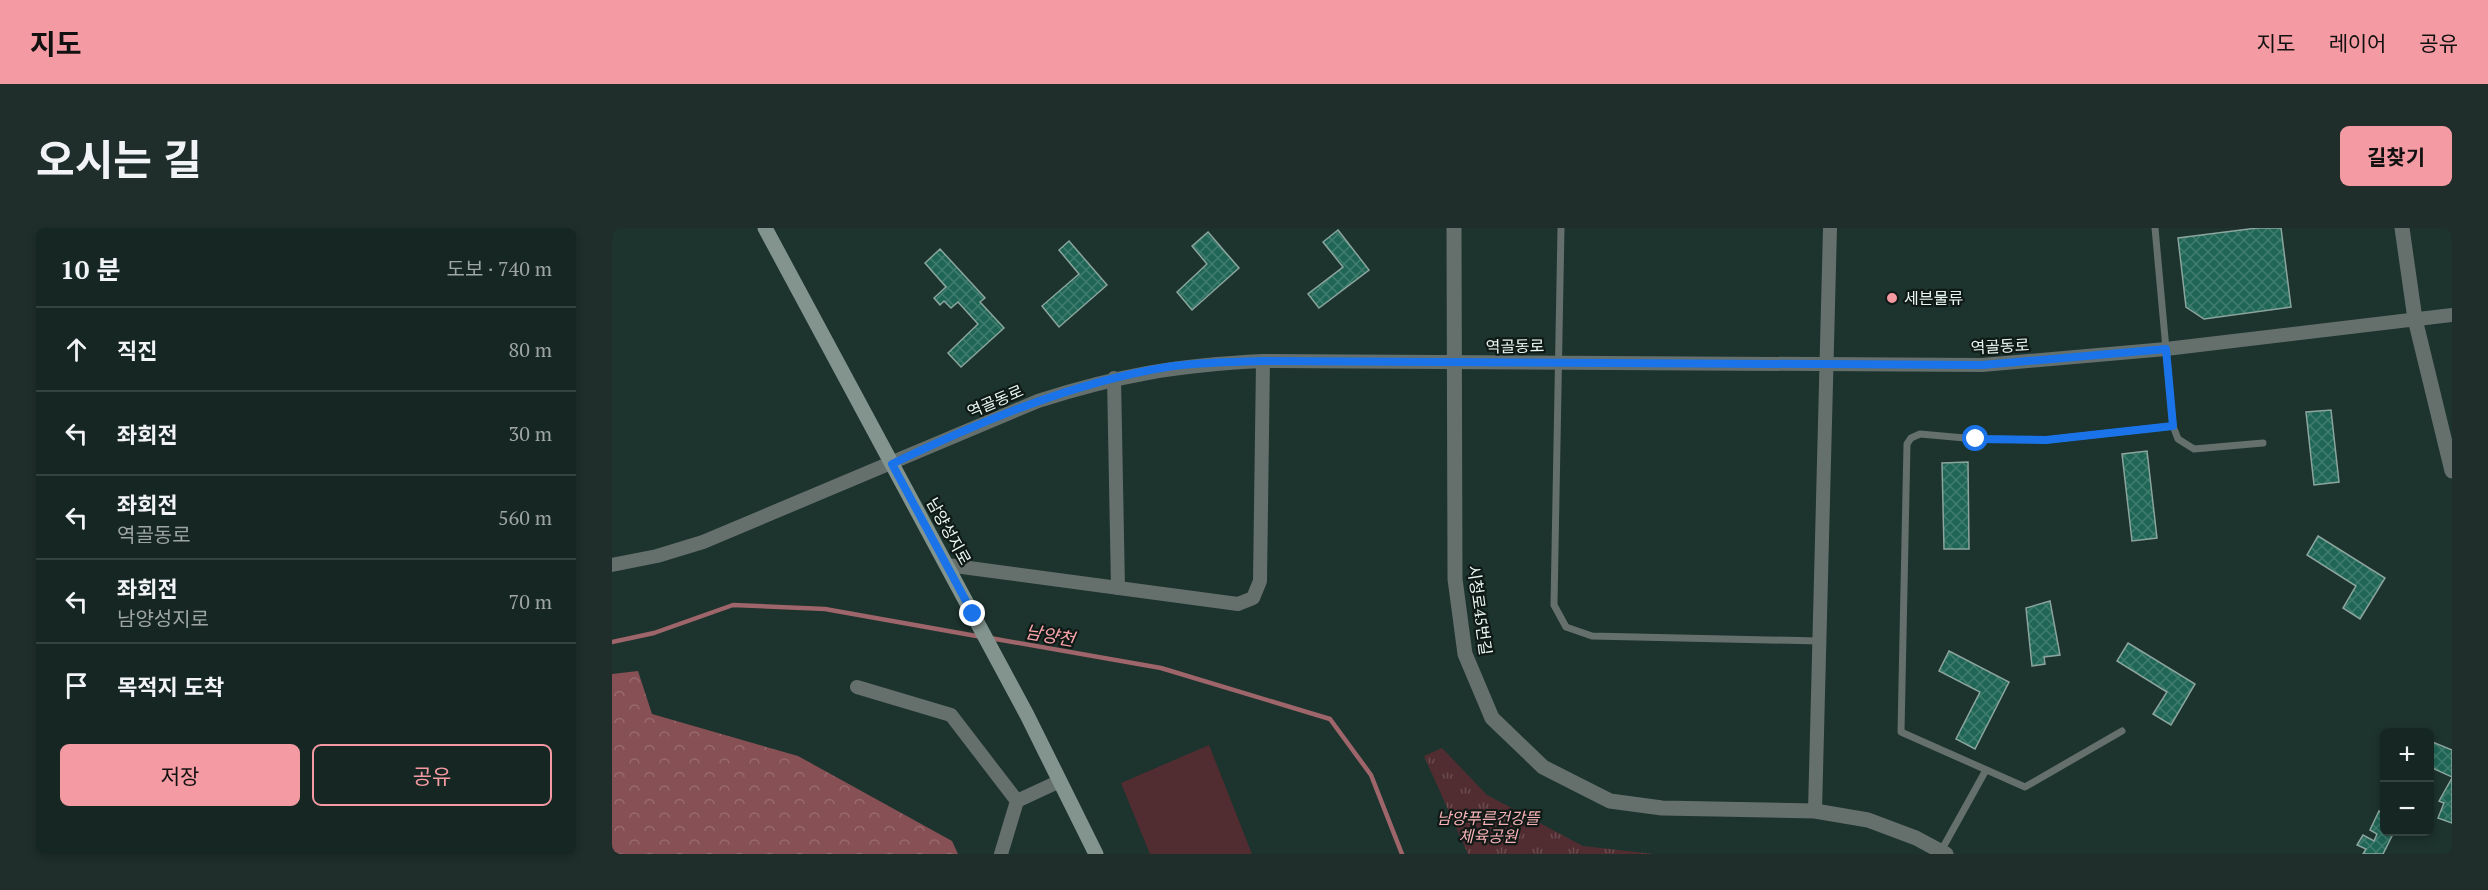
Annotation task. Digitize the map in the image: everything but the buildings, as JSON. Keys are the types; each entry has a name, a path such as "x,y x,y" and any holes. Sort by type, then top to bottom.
{"main road":[{"name":"남양성지로","path":"765,228 1027,715 1096,854"}],"street":[{"name":"시청로45번길","path":"1454,228 1455,579 1465,654 1492,718 1543,767 1610,801 1662,808 1815,812 1868,820 1916,838 1943,853"},
{"path":"1815,812 1830,228"},
{"path":"2402,228 2415,319 2452,471"},
{"name":"역골동로","path":"612,565 682,549 892,464 1038,401 1114,378 1188,365 1263,361 1982,365 2166,349 2452,315"},
{"path":"947,565 1238,604 1253,598 1260,581 1263,361"},
{"path":"1114,378 1118,588"},
{"path":"857,687 951,715 1017,801"},
{"path":"1001,854 1017,801 1060,781"}],"lane":[{"path":"1561,228 1554,605 1566,627 1592,636 1819,641"},
{"path":"2155,228 2173,426 2178,439 2194,449 2263,443"},
{"path":"2122,731 2025,787 1901,732 1907,444 1911,438 1920,434 1976,439 2046,440 2173,426"},
{"path":"1943,853 1986,770"}],"green space":[{"path":"638,671 652,714 798,756 952,841 958,854 612,854 612,674"},
{"path":"1209,745 1252,854 1150,854 1121,783"},
{"name":"남양푸른건강뜰 체육공원","path":"1442,748 1487,795 1583,846 1654,854 1468,854 1424,756"}],"waterway":[{"name":"남양천","path":"612,642 654,633 733,605 825,609 982,637"},
{"name":"남양천","path":"990,638 1161,668 1330,719 1371,775 1402,854"}],"place":[{"name":"세븐물류","path":"1892,298"}],"route":[{"path":"973,614 892,464 1038,401 1091,384 1142,372 1198,364 1263,361 1982,365 2166,349 2173,426 2046,440 1976,439"}]}
